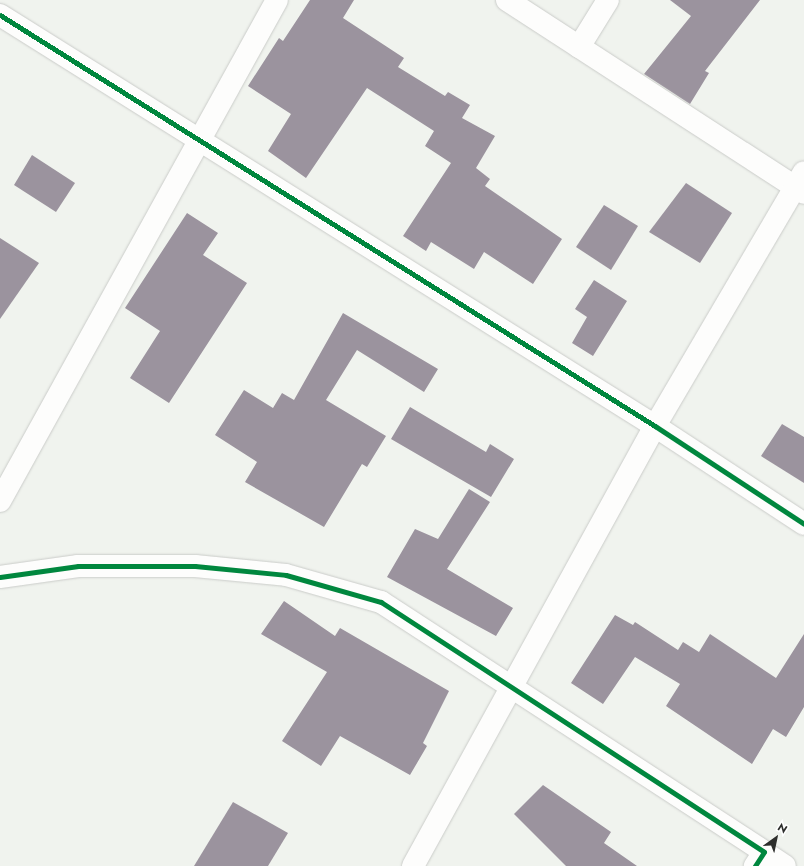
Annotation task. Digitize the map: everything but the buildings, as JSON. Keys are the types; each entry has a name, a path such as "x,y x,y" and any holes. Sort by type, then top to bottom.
{"street":[{"path":"0,501 198,140 277,0"},
{"path":"413,866 509,686 655,426 801,184 579,47 507,0"},
{"path":"579,47 608,0"},
{"path":"0,15 655,426 804,524"},
{"path":"0,577 86,566 195,566 286,575 380,602 509,686 760,859 785,866"}],"cycle path":[{"path":"0,15 655,426 804,524"},
{"path":"0,577 78,566 195,566 286,575 381,602 764,852 755,866"}]}
